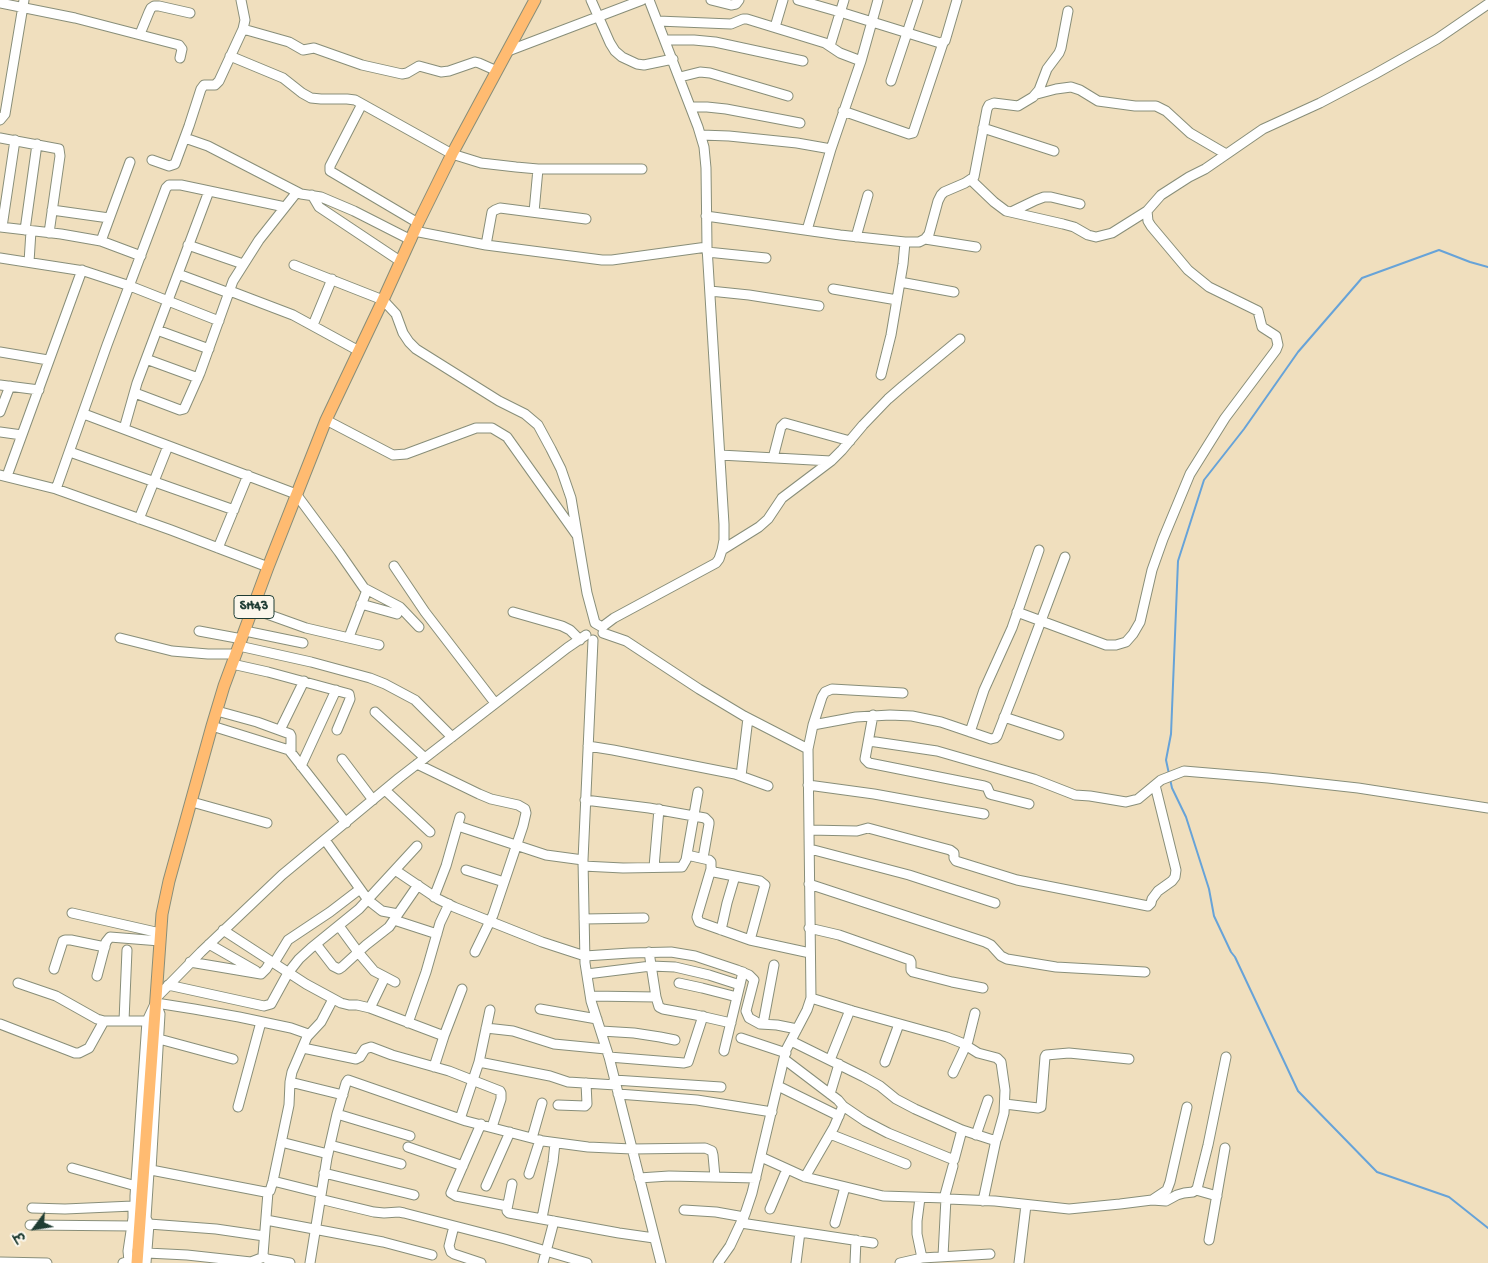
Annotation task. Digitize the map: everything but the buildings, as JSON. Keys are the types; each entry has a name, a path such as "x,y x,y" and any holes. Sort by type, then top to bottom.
{"main road":[{"name":"SH43","path":"128,1262 165,897 212,726 268,567 326,420 400,260 452,154 535,0"}],"street":[{"path":"152,160 170,166 175,164 201,89 204,85 215,85 219,81 243,29 245,20 241,0"},
{"path":"591,0 615,51 637,64 673,59"},
{"path":"508,51 642,0"},
{"path":"600,628 614,618 716,563 722,550 724,524 707,249 706,168 701,135 649,0"},
{"path":"711,0 731,5 736,4 738,0"},
{"path":"775,27 783,0"},
{"path":"798,0 812,2 943,43"},
{"path":"830,46 844,0"},
{"path":"807,230 878,0"},
{"path":"892,81 918,0"},
{"path":"843,111 909,134 913,133 958,0"},
{"path":"0,3 24,4 140,34 179,46 182,49 180,58"},
{"path":"0,120 5,114 24,4"},
{"path":"971,180 1000,208 1074,227 1096,237 1112,233 1147,214 1161,195 1205,169 1263,129 1320,103 1429,43 1488,4"},
{"path":"140,34 149,12 154,6 190,13"},
{"path":"1037,94 1047,69 1061,48 1068,11"},
{"path":"658,21 731,24 747,19 825,43 840,53 860,61"},
{"path":"243,29 289,42 303,50 314,48 362,65 402,74 407,74 419,66 441,72 474,62 497,71"},
{"path":"665,40 716,42 803,61"},
{"path":"230,56 283,78 311,98 347,98 355,100 452,154 481,162 498,166 538,168 642,169"},
{"path":"680,77 700,72 710,73 788,96"},
{"path":"706,216 856,237 919,242 925,239 928,234 941,195 971,180 976,174 987,109 992,103 1018,106 1037,94 1071,87 1098,101 1135,106 1156,106 1166,111 1190,133 1226,154"},
{"path":"362,104 330,166 330,171 414,231"},
{"path":"691,107 726,109 800,123"},
{"path":"983,128 1054,151"},
{"path":"701,135 797,143 831,149"},
{"path":"0,138 57,147 60,150 49,233"},
{"path":"185,138 208,146 297,192 322,197 414,231 486,245 602,260 707,249 766,258"},
{"path":"15,140 3,203 1,227 101,241 141,256"},
{"path":"29,262 28,230 37,144"},
{"path":"101,241 130,162"},
{"path":"534,212 538,168"},
{"path":"56,489 107,345 166,188 169,185 181,185 285,206"},
{"path":"124,429 146,359 209,191"},
{"path":"134,393 183,410 186,407 233,281 242,264 259,240 297,192"},
{"path":"312,195 319,207 400,260"},
{"path":"856,237 868,195"},
{"path":"1011,212 1044,197 1080,204"},
{"path":"486,245 492,212 500,208 586,219"},
{"path":"52,210 110,218"},
{"path":"1017,612 1106,645 1126,642 1140,622 1152,570 1190,474 1225,418 1278,345 1276,336 1262,327 1258,311 1209,287 1188,270 1151,226 1147,214"},
{"path":"925,239 976,247"},
{"path":"881,375 891,335 905,242"},
{"path":"188,245 242,264"},
{"path":"0,258 82,270 130,286 219,321"},
{"path":"294,265 383,300 396,314 403,333 416,350 499,401 525,414 538,425 561,469 571,498 587,594 600,628 598,640 586,638 562,626 514,612"},
{"path":"82,270 22,436 3,475 56,489 268,567"},
{"path":"178,274 293,315 359,351"},
{"path":"313,325 332,279"},
{"path":"900,282 954,292"},
{"path":"833,288 897,300"},
{"path":"710,291 819,306"},
{"path":"157,330 209,349"},
{"path":"722,550 759,527 768,519 782,498 831,461 895,392 960,339"},
{"path":"0,352 48,360"},
{"path":"146,359 198,378"},
{"path":"0,384 39,390"},
{"path":"0,410 10,386"},
{"path":"84,414 296,494 356,578 367,590 400,607 419,627"},
{"path":"326,420 393,455 406,454 476,428 492,428 507,437 578,538"},
{"path":"773,458 781,427 786,423 850,441"},
{"path":"0,432 22,436"},
{"path":"139,519 168,446"},
{"path":"70,452 234,510"},
{"path":"720,456 831,461"},
{"path":"218,548 248,475"},
{"path":"970,732 984,690 1017,612 1039,550"},
{"path":"813,725 856,717 890,714 941,722 991,739 995,738 1065,557"},
{"path":"394,566 425,612 495,703"},
{"path":"350,638 367,590"},
{"path":"361,604 397,614"},
{"path":"253,609 306,628 379,645"},
{"path":"661,1263 591,996 587,974 583,863 588,746 587,627 592,623 626,641 699,689 748,718 808,749"},
{"path":"199,631 239,647 304,681 345,692 351,696 337,730"},
{"path":"120,638 172,651 208,654 239,647 303,643"},
{"path":"128,1262 132,1206 134,1204 136,1186 147,1021 156,1000 190,962 282,875 452,736 566,648 586,638"},
{"path":"239,647 311,662 385,684 415,700 452,736"},
{"path":"280,730 304,681"},
{"path":"301,766 336,690"},
{"path":"718,1263 730,1246 752,1193 785,1056 811,998 808,749 822,697 828,690 903,692"},
{"path":"217,711 290,734 292,736 291,752"},
{"path":"375,712 425,758"},
{"path":"873,715 865,759 869,763 984,786 987,787 990,794 1029,804"},
{"path":"1004,717 1059,735"},
{"path":"741,776 748,718"},
{"path":"212,726 286,748 346,823"},
{"path":"868,741 937,751 1034,779 1079,796 1126,802 1135,801 1158,783 1184,771 1358,788 1488,808"},
{"path":"588,746 741,776 768,786"},
{"path":"342,759 373,800"},
{"path":"417,764 491,799 522,806 526,809 490,922 475,952"},
{"path":"809,830 857,831 868,828 950,850 954,853 956,861 1017,880 1148,906 1158,891 1172,881 1176,870 1158,783"},
{"path":"808,785 874,794 984,814"},
{"path":"385,790 430,832"},
{"path":"458,826 546,855 583,863 624,868 682,867 685,864 687,855 698,792"},
{"path":"585,800 659,809 705,818 709,822 702,858"},
{"path":"192,802 267,823"},
{"path":"654,867 659,809"},
{"path":"434,897 446,866 460,817"},
{"path":"325,840 368,900 382,911 437,934"},
{"path":"168,985 268,1006 276,997 288,973 299,959 359,909 417,846"},
{"path":"810,849 909,875 995,903"},
{"path":"687,855 711,862 711,869 697,917 699,922 750,940 810,953"},
{"path":"711,869 714,872 760,881 765,885 750,940"},
{"path":"395,870 434,897 449,904 542,942 585,956 671,952 695,956 743,972 754,980 746,1011 750,1020 797,1029"},
{"path":"466,870 504,882"},
{"path":"721,930 735,876"},
{"path":"809,884 985,942 991,945 1000,956 1007,959 1056,967 1145,972"},
{"path":"316,944 333,966 337,968 342,967 385,931 418,885"},
{"path":"190,962 261,974 273,962 288,940 360,889"},
{"path":"408,1023 437,934 449,904"},
{"path":"72,913 160,937"},
{"path":"584,919 644,918"},
{"path":"339,926 374,971 395,982"},
{"path":"809,928 839,935 910,960 910,970 913,972 983,988"},
{"path":"223,930 316,991 346,1005 370,1008 444,1036"},
{"path":"97,976 104,947 108,939 114,937 160,937"},
{"path":"54,969 63,941 65,940 104,947"},
{"path":"209,944 261,974"},
{"path":"124,1021 127,950"},
{"path":"650,952 659,1007 663,1010 703,1016 731,1023"},
{"path":"763,1024 774,965"},
{"path":"587,974 652,966 675,967 740,986"},
{"path":"724,1051 743,972"},
{"path":"370,1008 385,977"},
{"path":"18,983 56,996 91,1016 104,1021 147,1021"},
{"path":"679,983 737,998"},
{"path":"434,1067 462,989"},
{"path":"591,996 656,997"},
{"path":"811,998 947,1037 978,1053 999,1060 1005,1090 1004,1113 982,1200"},
{"path":"264,1257 268,1192 273,1181 289,1105 292,1072 308,1034 321,1022 333,999"},
{"path":"156,1000 291,1028 308,1034"},
{"path":"156,1000 160,1014 146,1218 149,1224 146,1258 187,1255 252,1262 264,1257 290,1263"},
{"path":"540,1009 597,1019"},
{"path":"460,1119 479,1062 490,1010"},
{"path":"830,1060 850,1010"},
{"path":"953,1073 970,1036 975,1013"},
{"path":"486,1028 513,1031 561,1045 607,1053 688,1062 703,1016"},
{"path":"0,1024 75,1053 80,1053 89,1048 104,1021"},
{"path":"238,1107 261,1022"},
{"path":"885,1062 899,1024"},
{"path":"601,1031 675,1040"},
{"path":"741,1038 785,1056 843,1106 865,1121 888,1133 954,1160 962,1130"},
{"path":"159,1039 233,1059"},
{"path":"791,1041 840,1064 880,1086 896,1099 915,1109 962,1130 996,1140"},
{"path":"302,1048 356,1059 360,1057 365,1049 371,1047 449,1071 502,1093 502,1099 492,1127"},
{"path":"1004,1104 1041,1107 1046,1055 1069,1053 1129,1059"},
{"path":"1196,1190 1208,1145 1226,1057"},
{"path":"479,1062 550,1076 568,1082 586,1084 721,1087"},
{"path":"830,1094 840,1064"},
{"path":"310,1263 324,1173 348,1080 460,1119 555,1143 632,1149 705,1148 712,1151 715,1177"},
{"path":"290,1082 343,1095"},
{"path":"558,1106 585,1106 587,1104 586,1084"},
{"path":"616,1086 772,1112"},
{"path":"778,1086 839,1116"},
{"path":"976,1134 988,1100"},
{"path":"529,1174 542,1103"},
{"path":"805,1177 830,1134 843,1106"},
{"path":"1152,1200 1167,1190 1187,1107"},
{"path":"338,1114 410,1136"},
{"path":"481,1124 452,1190 453,1195 507,1206"},
{"path":"486,1186 510,1132"},
{"path":"830,1134 906,1164"},
{"path":"281,1142 401,1164"},
{"path":"542,1218 555,1143"},
{"path":"408,1147 463,1166"},
{"path":"1209,1240 1225,1148"},
{"path":"761,1157 805,1177 883,1196 982,1200 1069,1209 1152,1200 1166,1202 1177,1195 1196,1190 1217,1196"},
{"path":"943,1256 946,1198 944,1195 953,1166"},
{"path":"72,1168 136,1186"},
{"path":"150,1170 153,1169 268,1192"},
{"path":"770,1209 787,1169"},
{"path":"324,1173 414,1195"},
{"path":"639,1178 670,1176 756,1178"},
{"path":"273,1181 374,1212 404,1212 505,1239 566,1260 584,1263"},
{"path":"512,1184 507,1206 507,1211 509,1212 654,1238"},
{"path":"835,1223 845,1187"},
{"path":"920,1198 917,1234 922,1258"},
{"path":"1019,1263 1026,1205"},
{"path":"32,1208 65,1209 132,1206"},
{"path":"684,1210 723,1213 742,1220 800,1232 873,1242"},
{"path":"266,1220 383,1242 432,1255"},
{"path":"543,1263 554,1221"},
{"path":"149,1224 216,1229 264,1236"},
{"path":"30,1225 132,1226"},
{"path":"454,1226 449,1246 451,1252 481,1263"},
{"path":"796,1263 800,1232"},
{"path":"855,1263 856,1240"},
{"path":"906,1262 922,1258 990,1254"},
{"path":"0,1262 47,1263"}],"waterway":[{"path":"1169,774 1166,760 1171,734 1178,561 1204,480 1244,429 1298,352 1362,278 1439,250 1488,267"},
{"path":"1170,779 1172,788 1186,817 1209,889 1214,916 1298,1091 1377,1172 1449,1197 1488,1228"}]}
